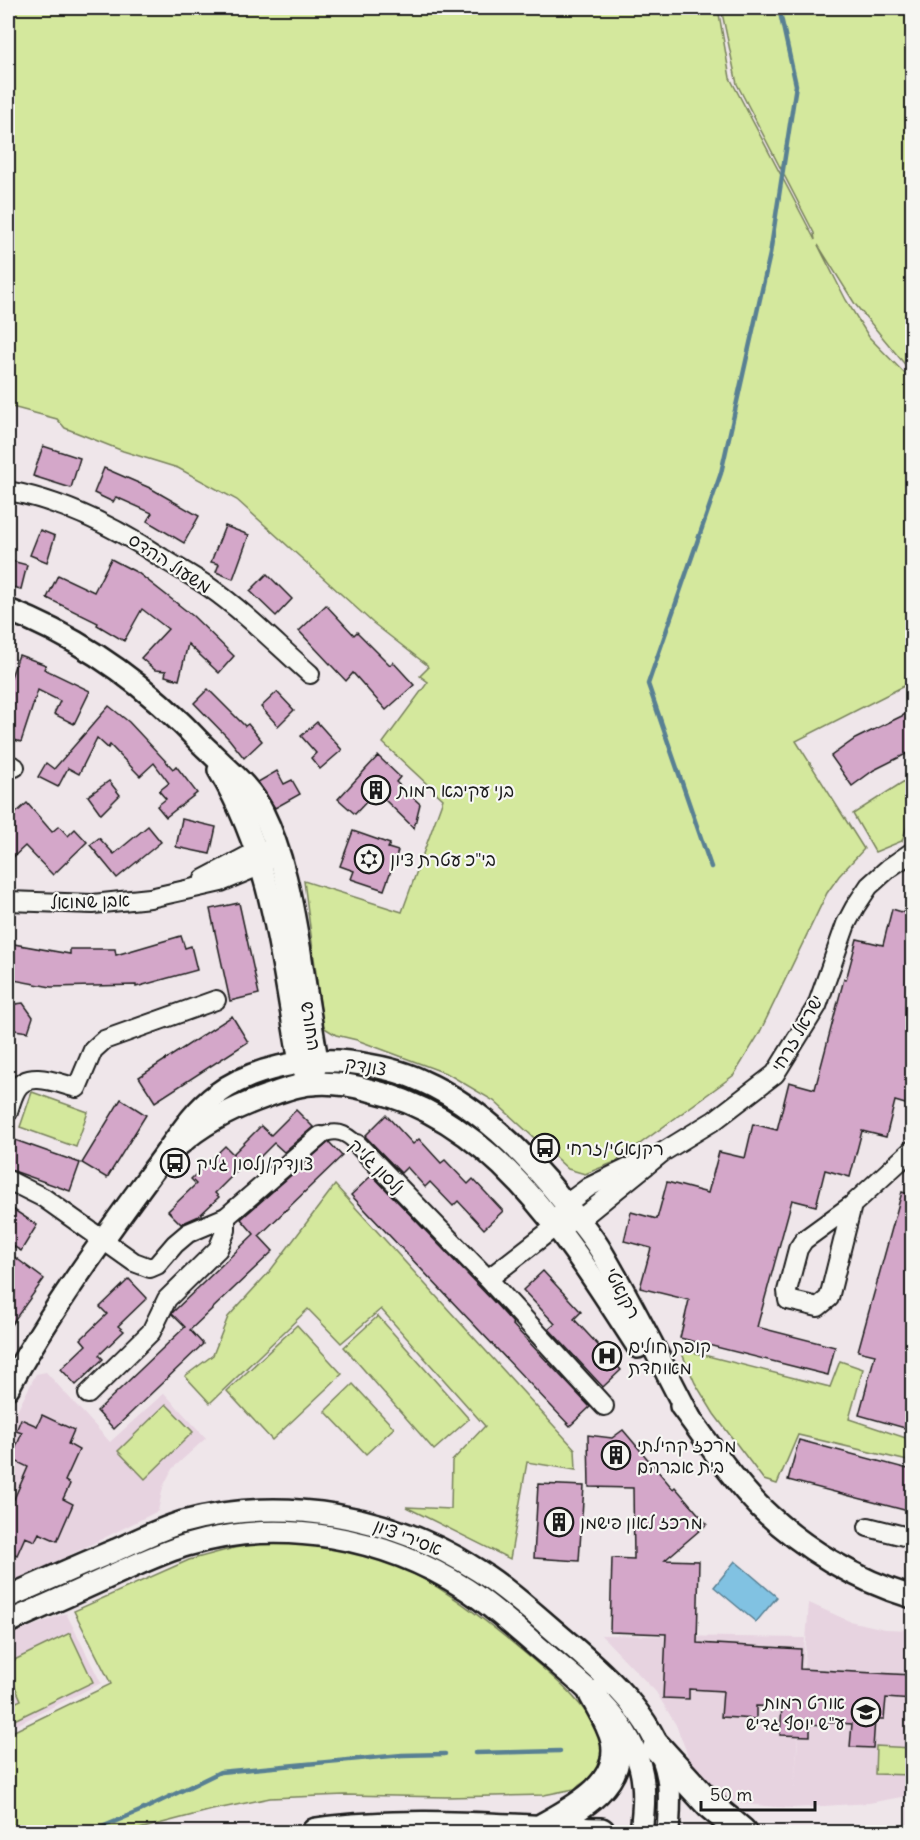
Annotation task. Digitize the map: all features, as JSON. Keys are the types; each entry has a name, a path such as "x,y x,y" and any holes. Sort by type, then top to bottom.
{"main road":[{"path":"538,1830 584,1801 606,1782 614,1767 615,1741 593,1694"},
{"path":"657,1747 709,1804 742,1833"},
{"path":"316,1833 360,1827 409,1826 602,1833"}],"street":[{"name":"משעול ההדס","path":"8,491 41,499 89,516 126,535 210,588 243,614 310,674"},
{"name":"החורש","path":"8,610 81,645 148,694 207,749 265,856 279,940 308,1061 310,1084"},
{"name":"ישראל זרחי","path":"573,1212 589,1188 663,1152 732,1108 775,1074 817,1006 846,924 855,907 869,886 912,852"},
{"name":"אבן שמואל","path":"8,901 93,904 126,902 173,894 265,856"},
{"path":"8,1112 16,1088 25,1080 40,1079 78,1088 93,1050 104,1040 216,1000"},
{"name":"צונדק","path":"8,1388 13,1376 102,1238 158,1165 179,1132 217,1093 243,1080 308,1061 362,1064 392,1070 422,1081 445,1093 507,1138 543,1175 573,1212"},
{"name":"צונדק","path":"158,1165 184,1140 234,1109 310,1084 350,1086 385,1093 412,1102 433,1113 492,1156 526,1190 556,1226"},
{"name":"נלסון גליק","path":"102,1238 134,1262 150,1268 157,1265 188,1233 226,1217 320,1136 330,1131 341,1132 357,1144 488,1279 604,1406"},
{"path":"852,1205 828,1298 818,1307 788,1300 787,1291 798,1249 804,1240 852,1205 912,1150"},
{"path":"8,1180 44,1198 102,1238"},
{"path":"488,1279 573,1212"},
{"name":"רקנאטי","path":"573,1212 600,1249 690,1418"},
{"path":"88,1394 151,1332 167,1299 218,1249 226,1230 226,1217"},
{"name":"רקנאטי","path":"556,1226 690,1418 759,1505 803,1544 855,1573 912,1597"},
{"name":"אסירי ציון","path":"8,1597 162,1529 193,1520 231,1513 273,1510 304,1511 382,1524 430,1542 471,1566 505,1589 609,1677 643,1719 657,1747 668,1777 670,1803 668,1833"},
{"path":"868,1527 912,1538"},
{"name":"אסירי ציון","path":"8,1622 188,1545 234,1536 303,1533 375,1546 420,1563 441,1574 491,1607 593,1694 624,1731 639,1764 644,1792 641,1833"},
{"name":"רקנאטי","path":"855,1573 879,1581 912,1586"}],"shaded area":[{"path":"46,1372 110,1442 164,1393 206,1438 172,1469 163,1487 158,1511 8,1586 8,1429 36,1374"},
{"path":"809,1603 849,1621 885,1629 912,1630 912,1795 869,1803 793,1808 724,1800 704,1786 689,1758 676,1725 656,1692 601,1635 805,1638 794,1791"},
{"path":"66,1613 101,1683 8,1729 8,1636"}],"green space":[{"path":"8,8 718,8 730,78 815,240 814,233 737,84 721,8 912,8 912,373 855,304 818,245 846,300 869,337 912,381 912,682 796,741 864,849 827,893 759,1034 734,1075 615,1162 585,1174 568,1169 494,1101 448,1074 357,1040 336,1035 323,1027 304,881 402,912 443,799 383,743 428,682 420,676 428,668 373,623 237,500 178,468 123,451 65,428 57,419 8,406"},
{"path":"912,779 912,811 902,841 875,852 853,814 903,782"},
{"path":"32,1092 88,1112 76,1147 20,1127"},
{"path":"335,1185 575,1449 576,1470 527,1462 510,1559 406,1507 451,1509 452,1461 485,1426 381,1309 341,1343 308,1309 210,1403 185,1376 213,1355 228,1317 270,1271"},
{"path":"378,1316 469,1419 434,1450 344,1347"},
{"path":"297,1325 342,1374 272,1440 227,1391"},
{"path":"680,1349 830,1387 840,1361 863,1369 849,1419 912,1440 912,1462 798,1435 777,1484 764,1480 714,1414 695,1383"},
{"path":"353,1384 394,1428 366,1454 325,1411"},
{"path":"166,1404 193,1432 145,1479 118,1451"},
{"path":"268,1542 353,1551 380,1559 421,1578 460,1602 531,1658 585,1710 602,1742 600,1771 574,1789 544,1795 446,1797 345,1795 270,1798 212,1810 128,1832 8,1832 8,1734 111,1684 74,1611 189,1560"},
{"path":"70,1633 93,1682 8,1723 8,1706 21,1700 8,1671 8,1663"},
{"path":"876,1746 912,1748 912,1775 875,1774"}],"water":[{"path":"735,1561 777,1597 756,1622 714,1587"}],"building":[{"path":"43,446 80,458 71,488 33,476"},
{"path":"104,468 150,488 199,516 184,543 147,521 152,513 116,497 113,502 94,493"},
{"path":"225,526 249,535 233,579 216,572 219,564 211,562"},
{"path":"40,530 55,536 47,562 30,555"},
{"path":"111,559 138,573 193,616 234,656 219,673 188,644 179,680 165,676 166,671 155,670 141,658 168,629 142,609 124,641 97,625 98,623 47,598 58,575 94,592"},
{"path":"8,560 27,565 21,589 8,586"},
{"path":"267,574 292,599 276,616 250,591"},
{"path":"326,605 354,635 357,632 390,665 393,662 414,685 386,710 353,673 346,681 299,631"},
{"path":"19,655 46,665 44,669 90,691 74,724 54,714 60,701 38,690 21,742 8,738 8,685"},
{"path":"208,689 245,726 248,724 262,741 244,758 194,703"},
{"path":"277,692 294,710 278,726 261,707"},
{"path":"109,706 129,722 173,769 176,766 197,793 166,817 157,806 166,799 159,791 169,783 154,763 140,776 110,745 108,748 97,738 79,774 68,768 58,787 38,777 46,763 54,769"},
{"path":"912,711 912,751 874,770 852,786 831,756 855,739"},
{"path":"317,722 342,750 320,769 311,758 316,753 301,736"},
{"name":"בני עקיבא רמות","path":"378,756 400,777 396,782 420,804 414,828 384,799 369,799 355,814 338,799"},
{"path":"277,771 284,784 292,780 300,794 275,808 258,782"},
{"path":"109,781 120,795 101,814 88,796"},
{"path":"27,803 52,832 59,826 68,836 75,829 87,842 53,875 25,846 8,862 8,820"},
{"path":"182,819 216,827 210,854 176,847"},
{"path":"148,826 161,842 117,878 90,845 99,838 114,854"},
{"name":"בי\"כ עטרת ציון","path":"353,831 390,844 388,848 398,851 384,890 351,879 354,871 340,866"},
{"path":"239,903 259,994 230,1001 210,909"},
{"path":"892,909 912,915 912,1106 895,1101 886,1137 862,1131 850,1177 825,1170 816,1206 792,1200 757,1327 835,1347 828,1375 680,1338 689,1300 640,1288 651,1248 624,1241 631,1212 657,1219 667,1182 708,1193 719,1152 745,1158 753,1124 777,1130 789,1082 815,1089 857,939 883,945"},
{"path":"181,936 185,948 191,946 197,970 136,987 136,985 51,987 8,979 8,943 70,954 70,949 115,949 116,955"},
{"path":"23,1003 33,1017 28,1032 8,1029 8,1005"},
{"path":"232,1016 248,1042 155,1102 139,1077"},
{"path":"121,1099 146,1115 107,1178 82,1163"},
{"path":"296,1110 313,1127 284,1152 274,1143 247,1170 243,1165 215,1193 219,1197 199,1216 181,1224 168,1211 196,1184 191,1179 225,1146 233,1154 261,1126 271,1135"},
{"path":"386,1115 413,1144 419,1139 441,1163 445,1160 468,1184 473,1179 503,1211 484,1229 458,1201 453,1206 430,1182 425,1187 407,1167 401,1173 365,1136"},
{"path":"15,1140 80,1163 70,1191 8,1169"},
{"path":"329,1142 342,1156 259,1236 273,1251 190,1330 203,1344 114,1429 97,1411 185,1327 172,1314 173,1312 254,1234 241,1219"},
{"path":"372,1175 493,1301 590,1407 570,1426 351,1195"},
{"path":"902,1192 912,1195 912,1430 859,1415 875,1355 858,1351"},
{"path":"8,1206 37,1225 21,1251 8,1243"},
{"path":"8,1252 44,1279 8,1329"},
{"path":"543,1271 581,1312 574,1319 621,1370 603,1387 549,1329 555,1324 523,1290"},
{"path":"129,1279 147,1298 118,1326 124,1331 99,1355 103,1359 76,1385 61,1369 86,1345 81,1339 107,1314 100,1307"},
{"path":"42,1415 74,1430 68,1444 79,1450 65,1481 70,1484 63,1499 73,1504 57,1541 39,1533 35,1541 25,1537 17,1555 8,1551 8,1496 14,1499 28,1467 11,1459 22,1433 16,1431 21,1419 37,1426"},
{"path":"623,1430 673,1489 675,1487 707,1524 665,1560 699,1561 697,1643 801,1649 800,1669 912,1675 912,1700 886,1698 884,1719 875,1719 873,1748 850,1747 852,1724 822,1722 822,1725 810,1724 810,1736 780,1735 782,1707 756,1706 756,1719 721,1717 723,1691 689,1689 689,1699 663,1698 666,1634 610,1632 612,1558 634,1559 633,1488 589,1487 588,1435 612,1438"},
{"path":"799,1440 912,1470 912,1512 788,1480"},
{"name":"מרכז לאון פישמן","path":"538,1484 584,1486 579,1561 534,1558"}],"waterway":[{"path":"711,867 648,684 721,473 770,254 796,85 779,8"},
{"path":"475,1753 560,1751"},
{"path":"90,1832 140,1811 220,1772 402,1755 445,1754"}],"place":[{"name":"בני עקיבא רמות","path":"376,790"},
{"name":"בי\"כ עטרת ציון","path":"369,859"},
{"name":"רקנאטי/זרחי","path":"545,1148"},
{"name":"צונדק/נלסון גליק","path":"175,1163"},
{"name":"קופת חולים מאוחדת","path":"607,1356"},
{"name":"מרכז קהילתי בית אברהם","path":"616,1455"},
{"name":"מרכז לאון פישמן","path":"559,1522"},
{"name":"אורט רמות ע\"ש יוסף גדיש","path":"866,1712"}]}
